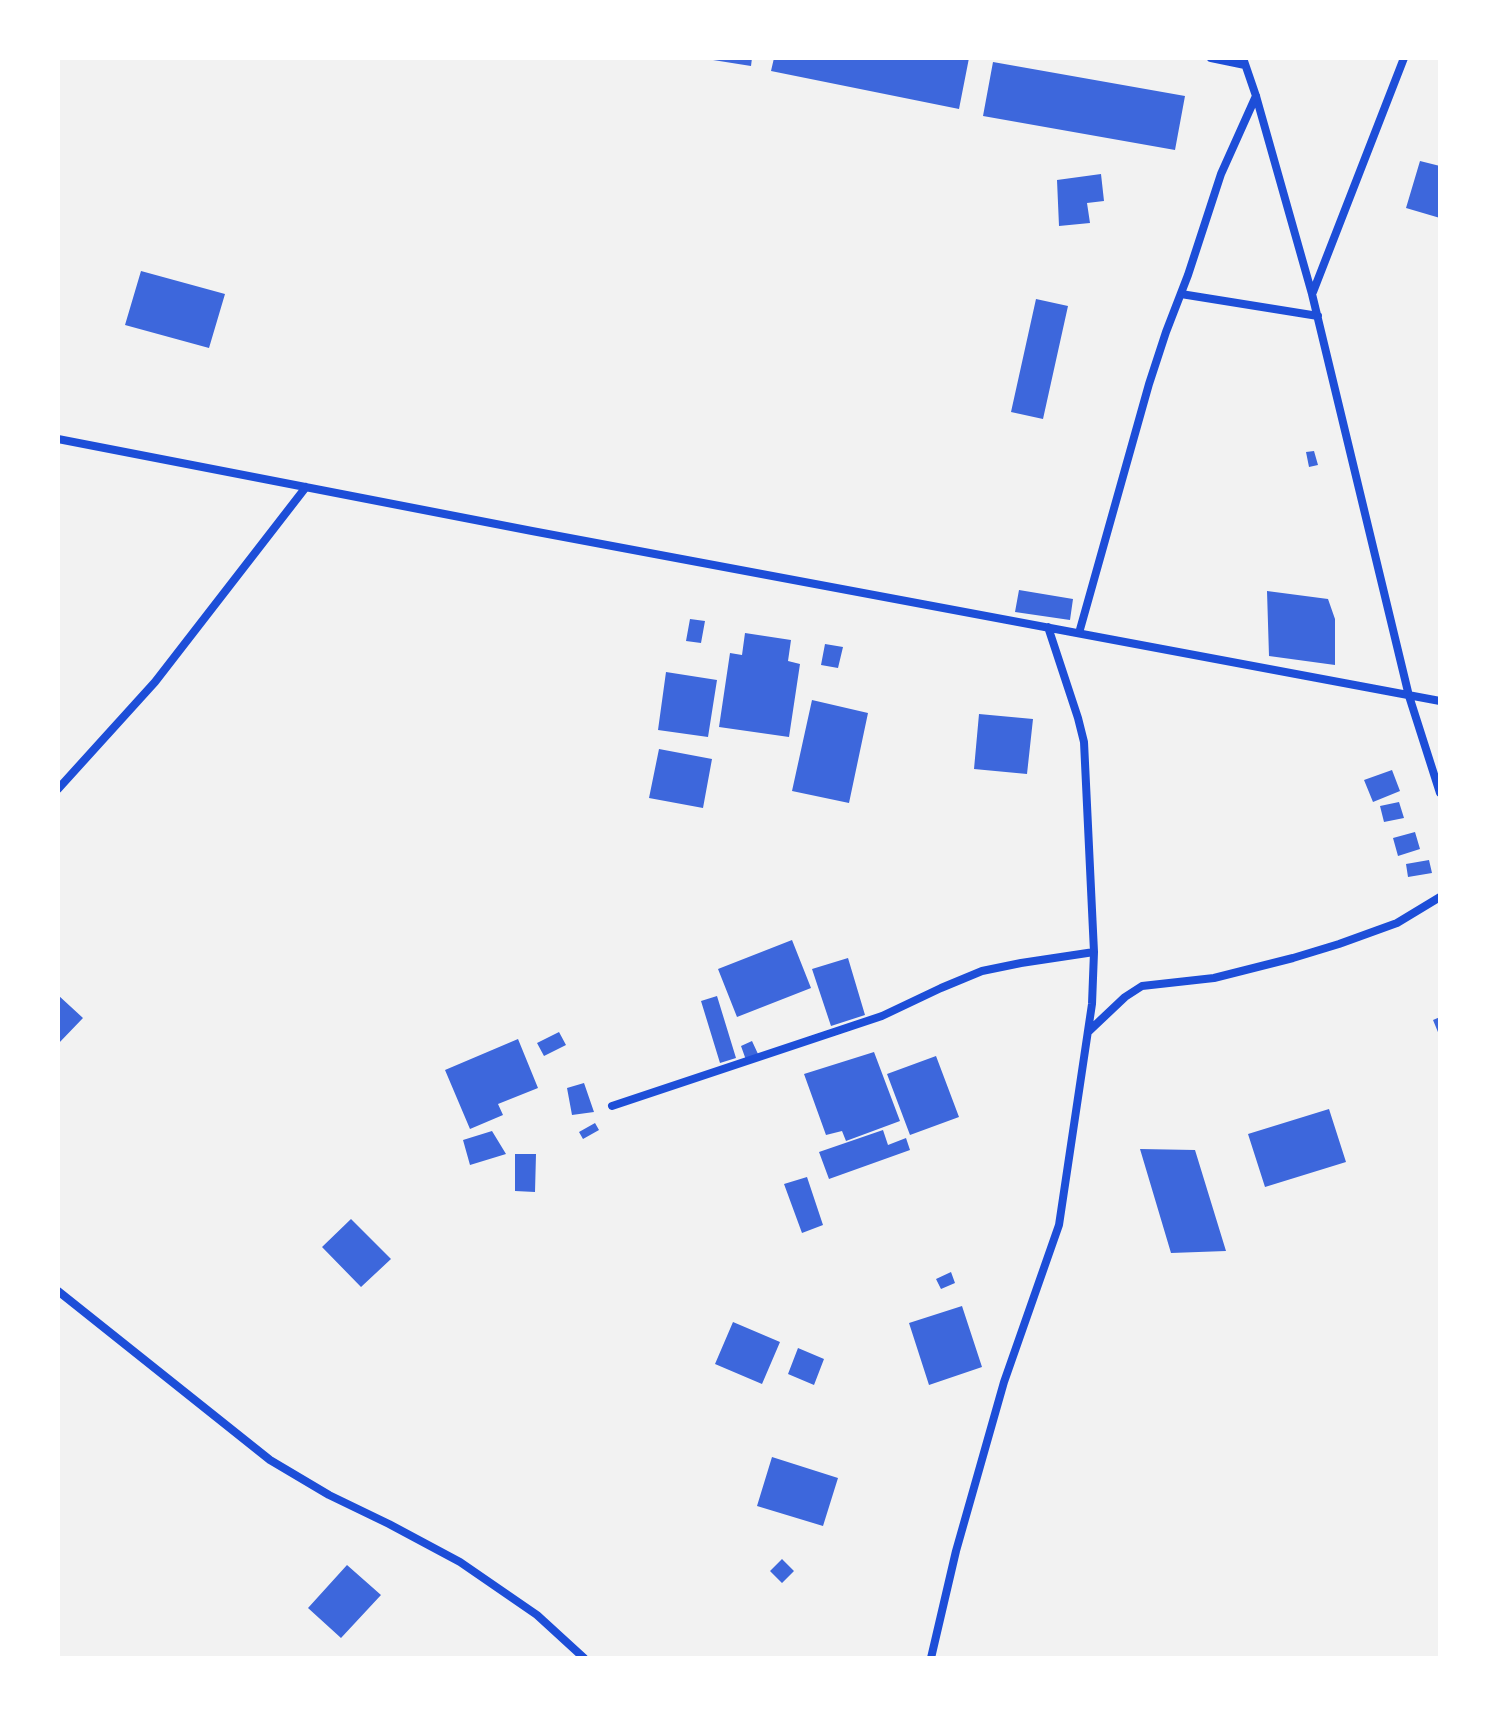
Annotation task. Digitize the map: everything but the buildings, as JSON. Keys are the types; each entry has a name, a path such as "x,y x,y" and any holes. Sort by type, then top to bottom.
{"street":[{"path":"1211,58 1244,62 1256,96 1318,316 1409,696 1440,793"},
{"path":"1312,294 1404,58"},
{"path":"1079,633 1149,384 1221,174 1256,96"},
{"path":"1181,294 1318,316"},
{"path":"58,439 1440,701"},
{"path":"58,789 155,682 306,487"},
{"path":"931,1658 956,1551 1004,1382 1059,1225 1092,1004 1094,952 1084,742 1048,627"},
{"path":"1087,1033 1125,997 1142,986 1214,978 1293,958 1397,923 1440,897"},
{"path":"612,1106 882,1016 982,971 1094,952"},
{"path":"58,1291 270,1460 329,1495 460,1562 537,1615 584,1658"}]}
